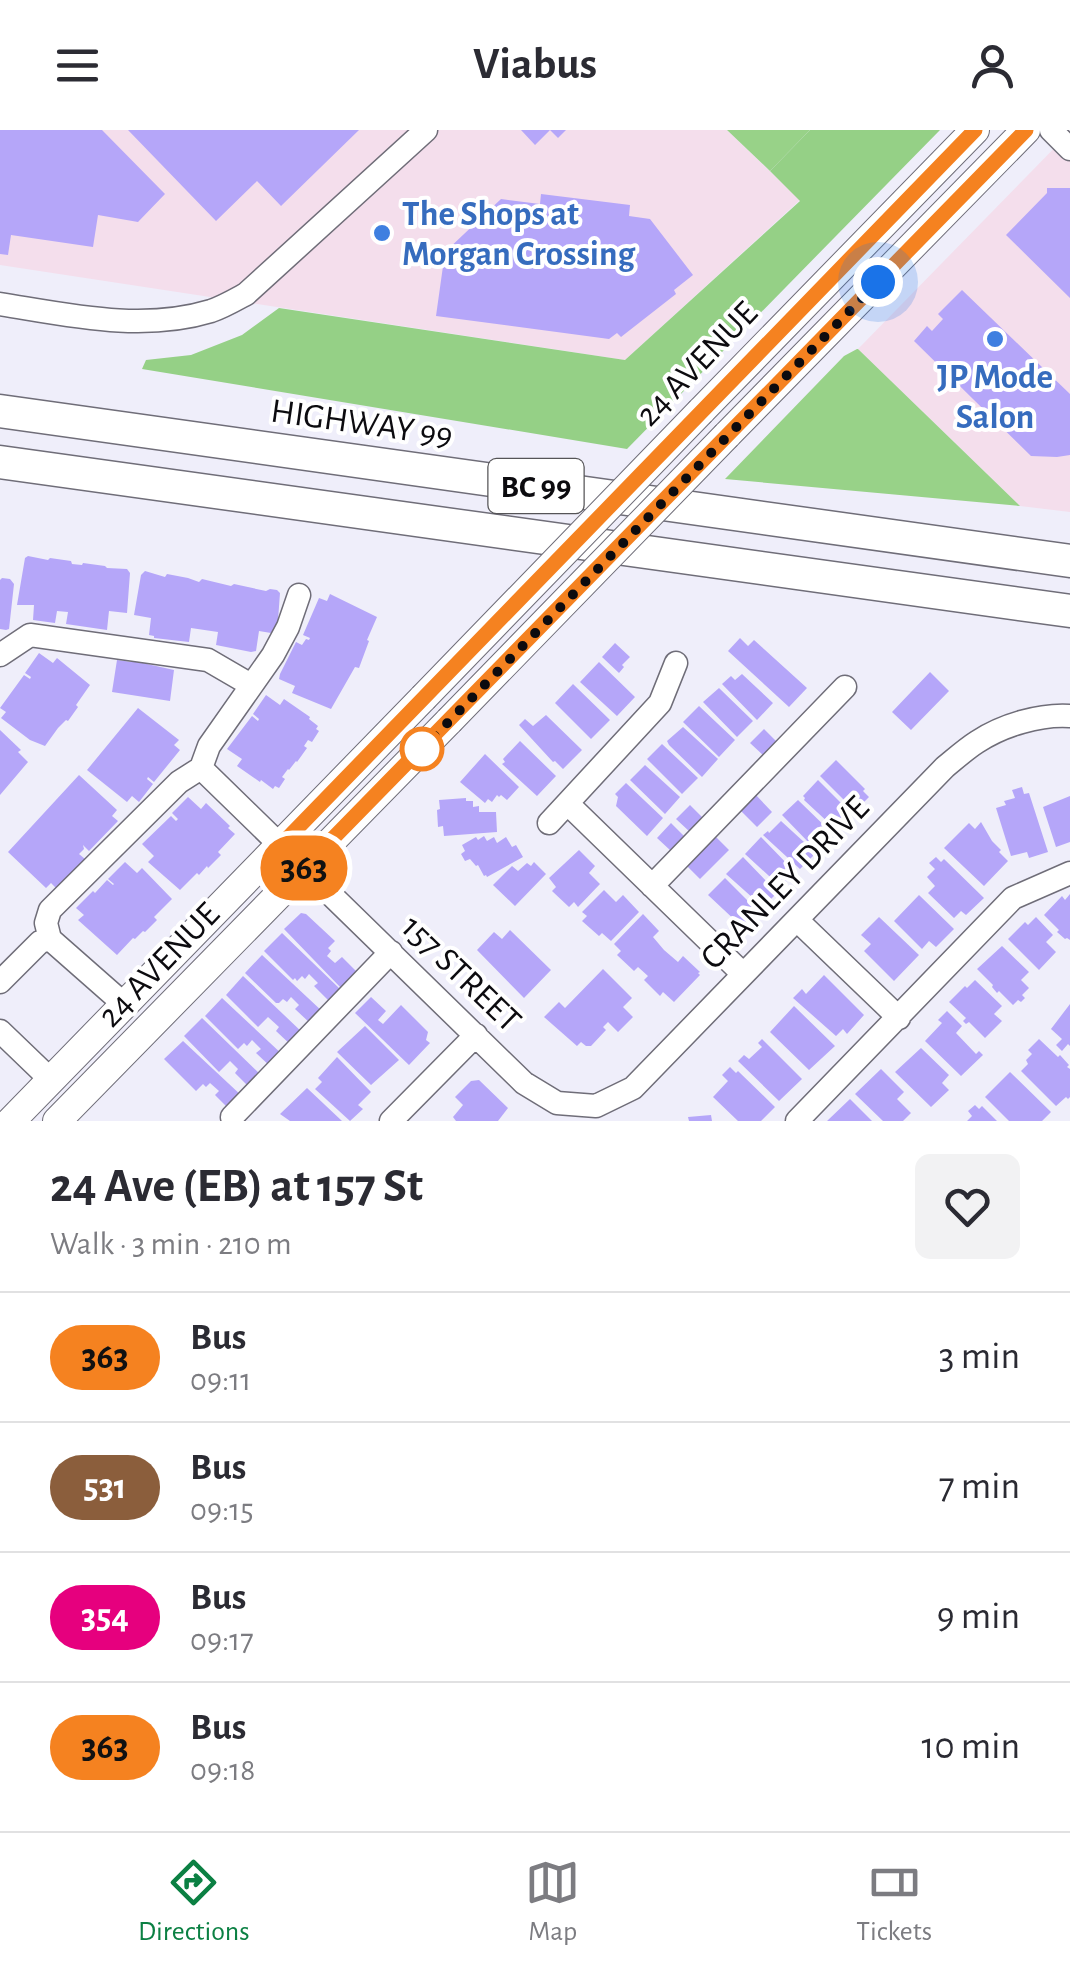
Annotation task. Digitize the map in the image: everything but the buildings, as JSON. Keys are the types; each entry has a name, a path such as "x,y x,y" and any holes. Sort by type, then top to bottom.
{"highway":[{"name":"HIGHWAY 99","path":"1,418 1070,561"},
{"name":"BC 99","path":"0,462 1070,611"}],"main road":[{"name":"24 AVENUE","path":"11,1121 975,130"},
{"name":"24 AVENUE","path":"57,1121 1026,130"},
{"path":"48,1121 62,1093 118,1035 126,1019 125,1005"}],"street":[{"path":"0,304 119,320 178,318 214,310 246,294 426,130"},
{"path":"1051,130 1070,149"},
{"path":"125,1005 50,939 46,923 50,910 180,782 202,768 209,746 288,627 299,595"},
{"path":"0,655 30,635 208,660 251,685"},
{"path":"549,822 660,704 676,663"},
{"path":"652,886 846,687"},
{"name":"CRANLEY DRIVE","path":"556,1112 596,1106 633,1088 945,767 979,740 1026,721 1070,716"},
{"name":"157 STREET","path":"202,768 556,1112"},
{"path":"568,804 743,974"},
{"path":"797,1121 1013,898 1070,872"},
{"path":"797,920 898,1018"},
{"path":"0,982 40,942 50,939"},
{"path":"232,1117 391,952"},
{"path":"0,1031 51,1080"},
{"path":"392,1121 476,1035"}],"shaded area":[{"name":"The Shops at Morgan Crossing","path":"0,130 727,130 800,200 625,360 0,265"},
{"path":"1070,132 1070,512 1020,506 858,349"}],"green space":[{"path":"727,130 810,130 770,171"},
{"path":"810,130 940,130 627,449 142,369 146,360 191,355 242,335 279,308 625,360 800,201 770,171"},
{"path":"857,349 1020,506 725,479 844,356"}],"bus line":[{"name":"363","path":"975,130 280,846 304,868 1026,130"}],"place":[{"name":"The Shops at Morgan Crossing","path":"382,233"},
{"name":"JP Mode Salon","path":"995,339"}],"route":[{"path":"422,749 878,282"}]}
